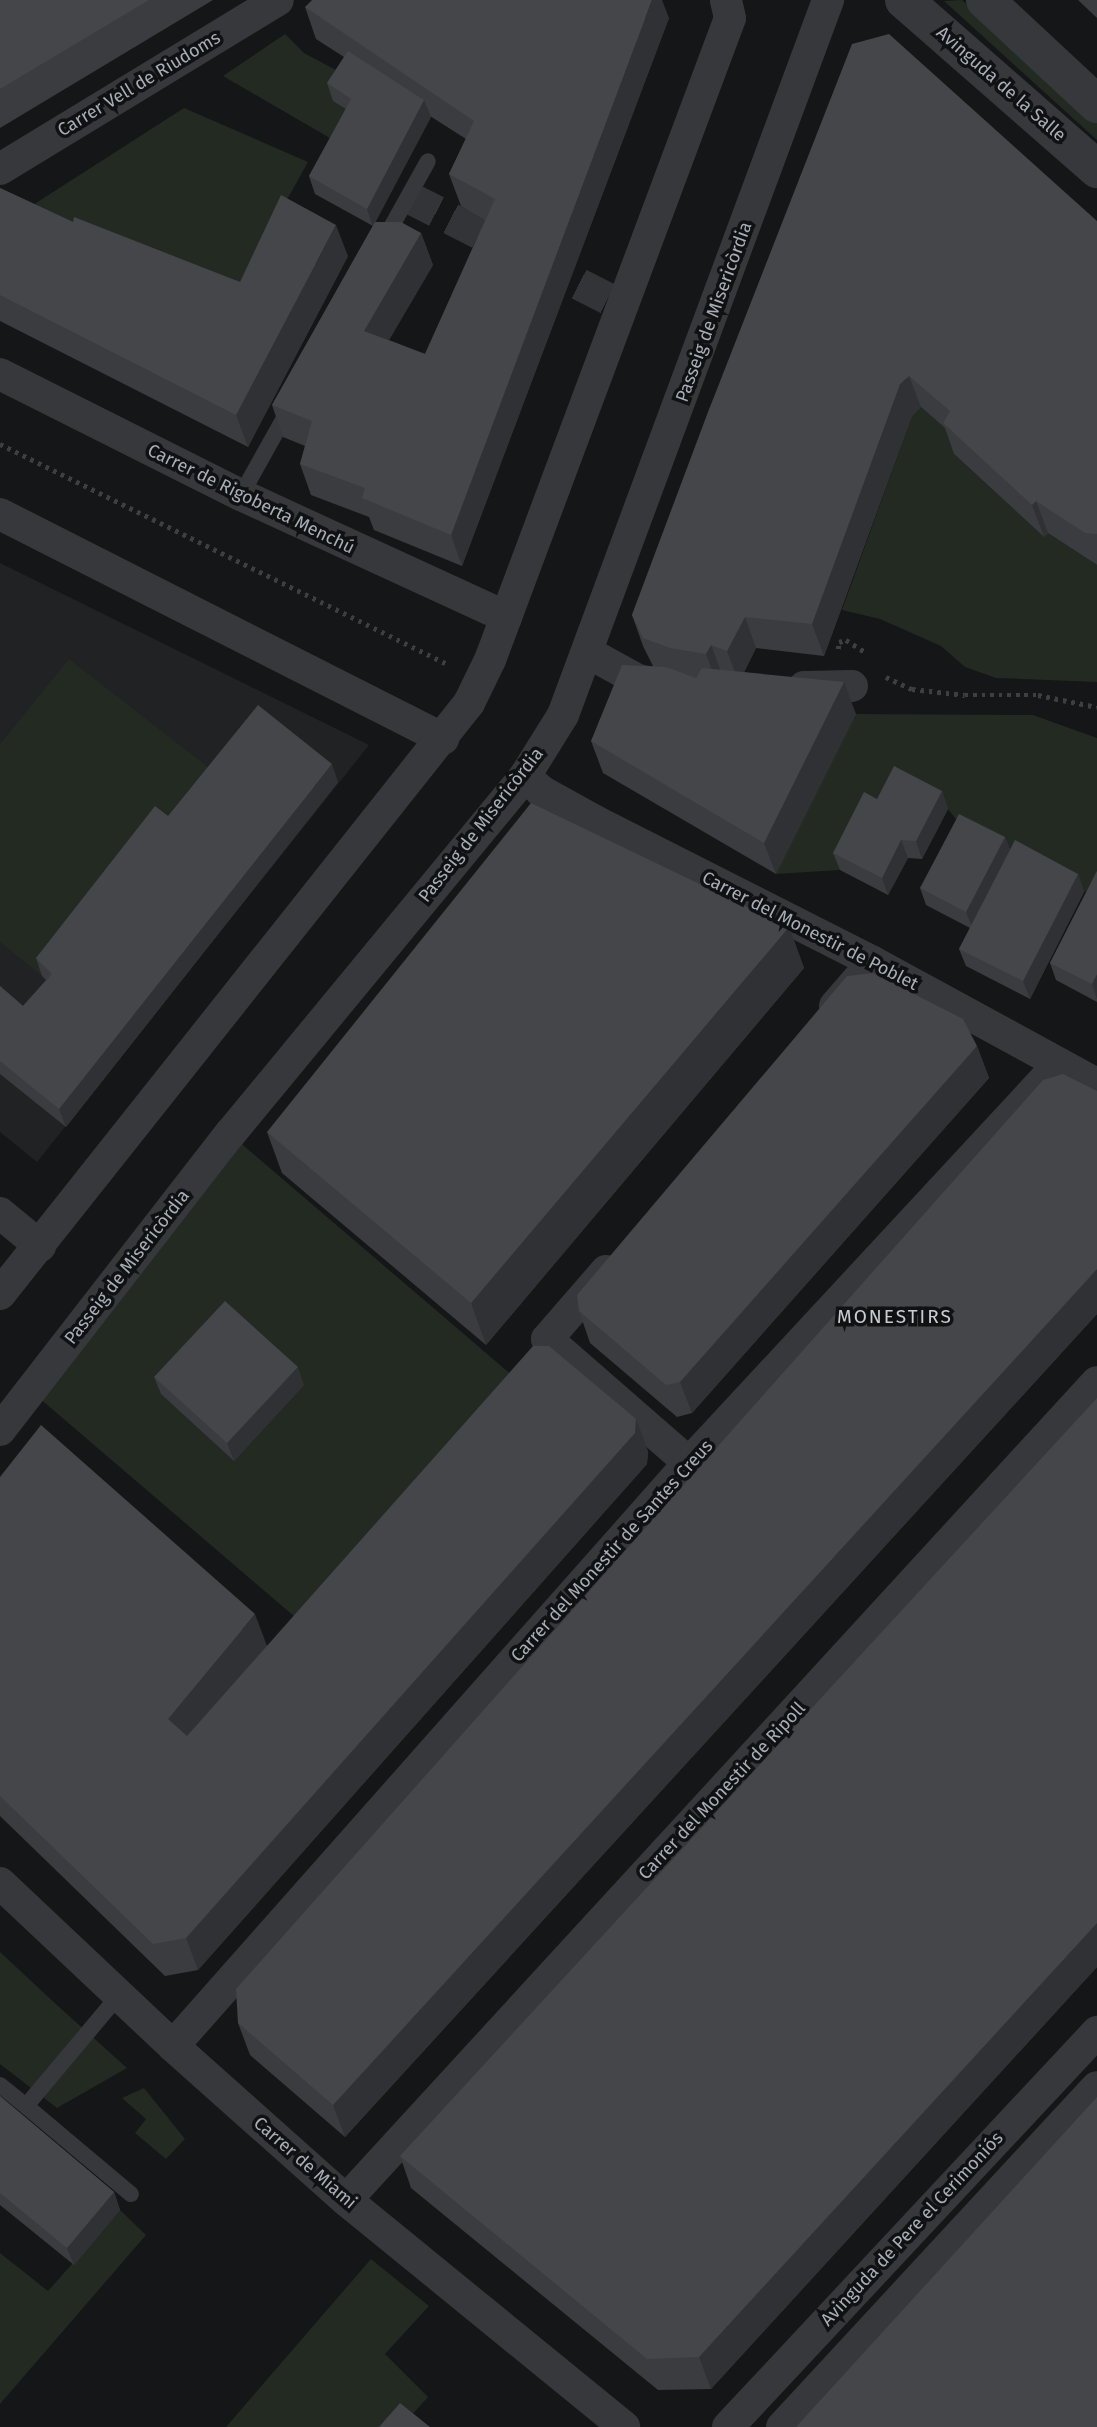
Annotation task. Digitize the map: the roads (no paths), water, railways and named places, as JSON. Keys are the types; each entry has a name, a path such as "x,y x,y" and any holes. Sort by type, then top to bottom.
{"street":[{"name":"Carrer Vell de Riudoms","path":"0,169 278,0"},
{"path":"0,1294 469,703 506,617 730,18 726,0"},
{"name":"Passeig de Misericòrdia","path":"0,1430 230,1134 525,776 563,715 828,0"},
{"name":"Avinguda de la Salle","path":"904,0 1097,169"},
{"path":"985,0 1097,104"},
{"name":"Carrer de Rigoberta Menchú","path":"0,374 241,495 506,617"},
{"path":"0,514 443,738"},
{"path":"587,652 638,680 694,691"},
{"path":"773,688 865,680"},
{"name":"Carrer del Monestir de Poblet","path":"525,776 541,791 597,822 873,962 1097,1084"},
{"path":"818,1025 873,962"},
{"name":"Carrer del Monestir de Santes Creus","path":"173,2046 690,1463 1059,1064"},
{"path":"0,1213 40,1246"},
{"path":"629,1245 547,1339 690,1463"},
{"name":"Carrer del Monestir de Ripoll","path":"346,2200 1097,1382"},
{"name":"Carrer de Miami","path":"0,1883 173,2046 346,2200 625,2427"},
{"name":"Avinguda de Pere el Cerimoniós","path":"728,2427 1097,2032"},
{"path":"782,2427 1097,2087"}],"lane":[{"path":"375,257 428,161"},
{"path":"241,495 301,388"},
{"path":"26,2106 119,1995"},
{"path":"0,2085 131,2194"}],"tunnel":[{"path":"408,197 624,307"}],"district":[{"name":"MONESTIRS","path":"895,1317"}]}
